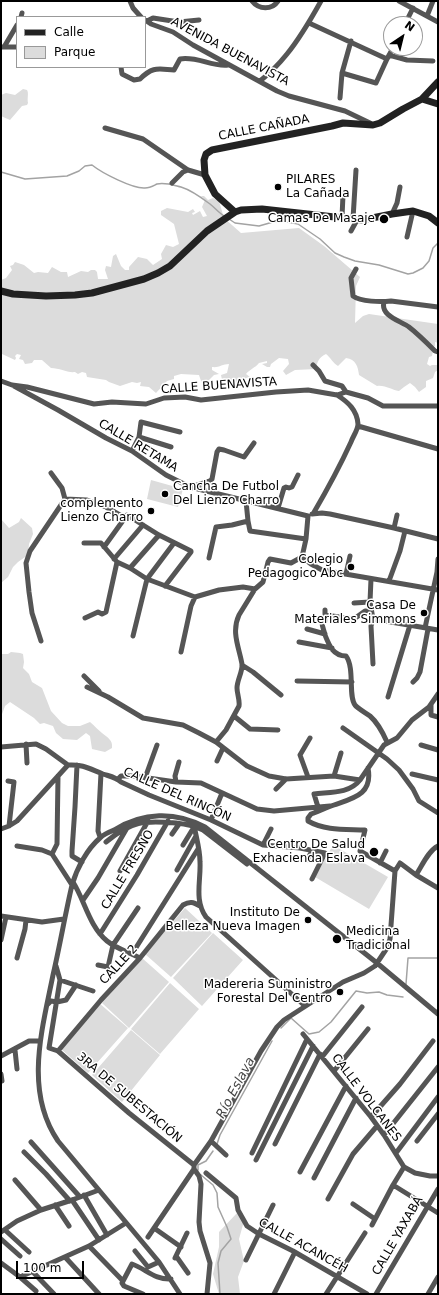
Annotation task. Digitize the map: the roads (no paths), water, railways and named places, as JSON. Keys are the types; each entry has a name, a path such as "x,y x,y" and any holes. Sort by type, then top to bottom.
{"street":[{"path":"130,1 133,8 140,16"},
{"path":"252,1 258,6 267,8 275,5 278,1"},
{"path":"260,81 288,54 321,1"},
{"path":"399,1 438,22"},
{"path":"427,16 433,1"},
{"path":"409,16 413,8"},
{"path":"146,20 153,18 179,22 199,20"},
{"name":"AVENIDA BUENAVISTA","path":"146,20 151,24 173,32 193,45 277,91 289,96 340,109 372,125"},
{"path":"309,22 388,57 407,60 433,61"},
{"path":"2,47 16,26"},
{"path":"340,98 342,73 351,41"},
{"path":"2,47 16,47"},
{"path":"121,68 122,74 134,80 140,79 153,69 174,70 180,59 188,57 220,66 229,65"},
{"path":"342,73 376,83 388,57"},
{"path":"372,125 380,123 422,99 438,82"},
{"path":"422,99 438,104"},
{"name":"CALLE CAÑADA","path":"230,215 215,194 205,175 204,160 206,154 212,150 341,123 372,125"},
{"path":"105,128 142,139 188,170 205,175"},
{"path":"172,183 183,172 188,170"},
{"path":"350,232 355,219 356,170"},
{"path":"392,214 397,203 400,187"},
{"path":"342,217 343,195"},
{"path":"1,291 14,294 46,296 75,295 92,293 144,279 170,266 207,231 230,215 241,210 262,209 366,220 413,211 429,216 438,223"},
{"path":"407,237 413,211"},
{"path":"356,269 351,278 353,296 357,299 438,306"},
{"path":"384,302 383,305 386,311 394,319 408,326 435,351 438,352"},
{"path":"313,365 325,381 342,386 346,392"},
{"name":"CALLE BUENAVISTA","path":"1,381 12,385 27,387 94,404 112,402 146,404 164,398 185,397 201,400 308,390 337,394 346,392 368,398 383,406 438,406"},
{"name":"CALLE RETAMA","path":"12,385 132,451 166,475 190,487 311,515 330,514 438,539"},
{"path":"216,742 226,730 238,709 240,702 237,688 242,665 236,638 236,624 239,615 255,590 263,582 270,559 291,563 302,557 311,515 340,465 358,426 357,416 353,409 337,394"},
{"path":"132,451 139,437 140,424 142,422 180,432"},
{"path":"358,426 438,449"},
{"path":"139,437 171,447"},
{"path":"190,487 212,479 217,452 219,450 224,450 244,457 254,443"},
{"path":"41,641 32,613 28,592 26,563 30,551 65,499 62,488 51,472"},
{"path":"278,508 285,487 292,487 298,475"},
{"path":"65,499 87,500 106,507 127,516 159,535 191,551 165,586"},
{"path":"246,501 248,521 251,532 306,539"},
{"path":"394,528 397,515"},
{"path":"103,545 127,516"},
{"path":"209,558 216,526 232,525 248,521"},
{"path":"85,618 98,612 102,614 106,612 116,560 143,525"},
{"path":"389,581 400,551 405,531"},
{"path":"130,568 159,535"},
{"path":"84,543 103,545 116,560 147,578 195,597 219,590 242,587 255,590"},
{"path":"133,636 147,578 174,543"},
{"path":"346,574 350,556"},
{"path":"302,557 322,570 436,589"},
{"path":"413,682 420,672 427,628 436,589 438,561"},
{"path":"371,579 370,602 373,619 371,626 373,664"},
{"path":"181,652 191,606 195,597"},
{"path":"354,603 370,602"},
{"path":"371,611 365,611 354,619 325,613 325,621 322,622 322,626 335,653 346,656 348,660 352,682 353,700 355,705 372,718 381,730 387,742"},
{"path":"373,619 438,630"},
{"path":"388,697 410,625"},
{"path":"307,629 325,634"},
{"path":"299,642 332,648"},
{"path":"242,665 282,695"},
{"path":"84,676 101,694"},
{"path":"297,681 352,682"},
{"path":"87,687 143,718 183,725 216,742 247,766 269,776 286,779 334,776 360,780"},
{"path":"318,807 314,794 348,790 355,786 387,742 397,738 412,720 431,704 438,694"},
{"path":"431,704 430,714 438,717"},
{"path":"234,716 250,729 278,730"},
{"path":"343,728 387,759 399,770 419,800 438,813"},
{"path":"308,777 300,755 310,738"},
{"path":"26,744 27,763"},
{"path":"1,747 36,744 46,749 68,765 17,821 1,830"},
{"path":"145,778 157,745"},
{"path":"421,745 438,750"},
{"path":"217,761 223,748"},
{"path":"334,776 341,754"},
{"path":"176,782 175,776 179,762"},
{"name":"CALLE DEL RINCÓN","path":"68,765 87,767 101,774 118,779 121,782 148,795 211,820 263,845 300,848 325,853 312,879"},
{"path":"77,765 72,856 82,862"},
{"path":"368,768 369,774 367,786 359,796 311,814 308,821 334,828 365,830 360,851 395,871"},
{"path":"100,837 98,831 101,774"},
{"path":"412,774 438,780"},
{"path":"52,854 57,844 58,776"},
{"path":"118,779 121,776 200,783 257,809 265,811 330,806"},
{"path":"200,783 202,778"},
{"path":"276,789 286,779"},
{"path":"8,781 14,782 9,826"},
{"path":"211,820 222,793"},
{"path":"193,814 200,862 200,906 202,911 305,1006"},
{"path":"180,1294 159,1262 58,1141 48,1124 42,1108 38,1088 40,1041 72,884 82,862 100,837 132,820 145,816 167,816 211,831 437,1013"},
{"name":"CALLE FRESNO","path":"100,934 168,823 167,816"},
{"path":"83,900 98,878 132,820"},
{"path":"106,842 128,827 148,821 194,825"},
{"path":"120,871 148,821"},
{"path":"172,834 179,824"},
{"path":"183,845 194,825"},
{"path":"263,845 271,828"},
{"path":"177,870 196,836"},
{"path":"17,846 42,850 52,854 83,900 100,934 113,945 140,958"},
{"path":"416,875 429,854 435,847 438,846"},
{"path":"132,954 198,849"},
{"path":"307,860 312,851"},
{"path":"380,863 386,851"},
{"path":"148,1237 211,1141 261,1051 277,1027 284,1020 343,982 364,973 376,965 387,948 390,939 395,871 400,863 416,875 438,888"},
{"name":"CALLE 2","path":"58,1051 187,902 200,906"},
{"path":"98,965 108,967 113,945 138,908"},
{"path":"1,940 3,916 42,922 64,919"},
{"path":"17,958 26,920"},
{"path":"56,965 60,980 57,1002"},
{"path":"60,980 93,991"},
{"path":"48,1004 51,1001 57,1002 67,998 76,985"},
{"name":"3RA DE SUBESTACIÓN","path":"57,1002 50,1048 58,1051 194,1167"},
{"path":"275,1144 321,1055 362,1007"},
{"path":"334,1071 368,1029"},
{"name":"CALLE VOLCANES","path":"303,1034 372,1117 404,1167"},
{"path":"252,1153 307,1039"},
{"path":"1,1056 15,1050 29,1041 40,1041"},
{"path":"372,1117 433,1041"},
{"path":"256,1160 313,1046"},
{"path":"15,1050 17,1069"},
{"path":"384,1135 438,1067"},
{"path":"1,1074 2,1081"},
{"path":"300,1172 346,1086"},
{"path":"396,1153 438,1097"},
{"path":"314,1178 356,1098"},
{"path":"416,1142 438,1114"},
{"path":"328,1199 353,1154 377,1126"},
{"path":"211,1141 226,1155"},
{"path":"31,1142 82,1196 107,1235"},
{"path":"24,1152 71,1201 99,1240"},
{"path":"194,1167 201,1184 200,1231 210,1263 207,1294"},
{"path":"372,1225 404,1167 416,1173 438,1176"},
{"name":"CALLE ACANCÉH","path":"206,1173 236,1198 238,1210 247,1226 259,1234 296,1252 367,1294"},
{"path":"15,1180 41,1210"},
{"path":"393,1185 438,1213"},
{"name":"CALLE YAXABÁ","path":"376,1294 438,1188"},
{"path":"29,1252 3,1231 17,1221 41,1210 71,1201 99,1190"},
{"path":"353,1204 375,1219"},
{"path":"55,1205 69,1226"},
{"path":"246,1260 274,1206"},
{"path":"20,1277 89,1246 126,1223"},
{"path":"154,1228 181,1247"},
{"path":"187,1233 176,1257 188,1273"},
{"path":"326,1294 365,1233"},
{"path":"1,1239 20,1256"},
{"path":"89,1246 123,1282 124,1286 143,1294"},
{"path":"135,1251 148,1267 159,1262"},
{"path":"274,1294 296,1252"},
{"path":"65,1257 99,1294"},
{"path":"1,1263 36,1291"},
{"path":"123,1282 131,1265 134,1264 158,1278 165,1280 171,1279"},
{"path":"32,1271 54,1294"},
{"path":"428,1294 438,1277"}],"waterway":[{"path":"1,172 25,179 67,176 79,171 85,166 92,165 118,180 140,188 148,188 163,183 185,188 204,199 224,216"},
{"path":"229,219 235,223 259,226 281,221 298,224 320,239 335,253 355,261 379,265 408,274 423,268 429,261 433,248 438,243"},
{"name":"Río Eslava","path":"406,984 408,958 438,958"},
{"name":"Río Eslava","path":"281,1028 291,1018 309,1034 319,1032 331,1022 356,991 367,993 379,992 387,995 403,997"},
{"name":"Río Eslava","path":"217,1144 220,1135 272,1041"},
{"name":"Río Eslava","path":"198,1170 198,1165 206,1161 213,1151"},
{"name":"Río Eslava","path":"201,1175 213,1185 217,1193 218,1207 231,1239 221,1251 218,1263 220,1294"}],"place":[{"name":"PILARES La Cañada","path":"278,187"},
{"name":"Camas De Masaje","path":"384,219"},
{"name":"Cancha De Futbol Del Lienzo Charro","path":"165,494"},
{"name":"complemento Lienzo Charro","path":"151,511"},
{"name":"Colegio Pedagogico Abc","path":"351,567"},
{"name":"Casa De Materiales Simmons","path":"424,613"},
{"name":"Centro De Salud Exhacienda Eslava","path":"374,852"},
{"name":"Instituto De Belleza Nueva Imagen","path":"308,920"},
{"name":"Medicina Tradicional","path":"337,939"},
{"name":"Madereria Suministro Forestal Del Centro","path":"340,992"}]}
